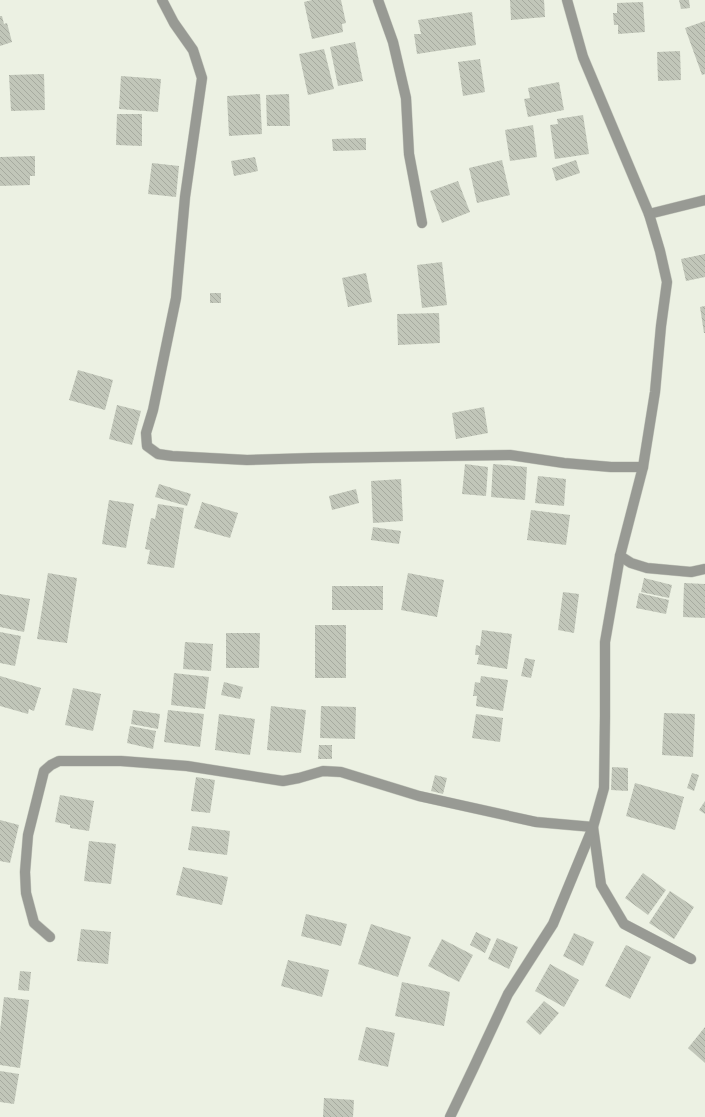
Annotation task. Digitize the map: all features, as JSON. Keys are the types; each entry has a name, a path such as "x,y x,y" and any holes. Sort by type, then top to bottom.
{"street":[{"path":"162,0 174,23 193,50 202,78 185,197 176,298 153,410 146,433 146,446 158,454 172,456 247,460 510,456 611,467 643,467"},
{"path":"378,0 393,42 406,98 409,154 422,223"},
{"path":"450,1117 508,994 553,924 593,827 604,788 605,642 620,556 643,467 655,392 667,282 660,251 648,214 583,57 567,0"},
{"path":"648,214 705,200"},
{"path":"620,556 631,563 647,568 691,572 705,569"},
{"path":"50,937 34,923 26,893 25,872 28,834 44,771 50,765 59,761 121,761 187,766 283,780 323,772 341,772 419,796 536,822 593,827"},
{"path":"593,827 601,885 624,924 690,960"}],"building":[{"path":"312,0 341,0 346,23 342,24 343,32 312,39 304,2"},
{"path":"510,0 544,0 545,17 511,20"},
{"path":"679,0 689,0 690,8 681,9"},
{"path":"643,2 645,32 618,34 618,25 614,25 613,13 617,13 617,3"},
{"path":"472,12 476,45 417,54 414,34 421,34 418,20"},
{"path":"0,16 2,16 4,24 7,23 12,42 0,46"},
{"path":"705,21 705,74 702,75 685,28"},
{"path":"355,42 363,81 338,86 330,47"},
{"path":"324,49 334,89 308,95 299,54"},
{"path":"680,51 681,80 658,81 657,52"},
{"path":"480,59 485,92 463,96 458,62"},
{"path":"44,74 45,110 11,111 9,75"},
{"path":"121,76 161,79 158,112 119,109"},
{"path":"559,82 564,110 528,117 524,99 530,98 528,88"},
{"path":"260,94 262,134 229,136 227,96"},
{"path":"289,94 290,126 267,126 266,95"},
{"path":"117,114 142,114 142,146 116,145"},
{"path":"583,115 589,154 555,159 550,125 558,124 557,119"},
{"path":"533,125 537,157 510,161 505,130"},
{"path":"366,138 366,150 333,151 332,139"},
{"path":"35,156 35,176 30,176 30,185 0,186 0,157"},
{"path":"255,157 258,171 234,176 231,161"},
{"path":"502,160 510,195 477,203 469,168"},
{"path":"576,160 580,173 556,181 552,168"},
{"path":"152,163 179,166 176,197 148,194"},
{"path":"458,181 470,212 442,223 430,191"},
{"path":"705,254 705,277 686,281 681,259"},
{"path":"442,262 447,305 422,308 417,265"},
{"path":"366,273 372,302 348,307 342,278"},
{"path":"210,293 221,293 221,303 210,303"},
{"path":"705,306 705,333 704,333 700,307"},
{"path":"439,313 440,343 398,345 397,314"},
{"path":"78,370 113,380 105,410 69,400"},
{"path":"117,405 141,411 132,445 109,439"},
{"path":"484,407 488,433 456,439 452,413"},
{"path":"465,464 488,467 486,496 462,494"},
{"path":"493,464 527,467 525,500 491,497"},
{"path":"538,476 566,479 564,506 535,503"},
{"path":"401,479 403,521 373,523 371,481"},
{"path":"159,484 191,494 187,506 155,497"},
{"path":"356,489 359,503 332,510 329,496"},
{"path":"109,500 134,504 126,548 102,544"},
{"path":"202,502 238,513 230,538 194,528"},
{"path":"158,504 184,508 174,568 147,564 150,550 145,549 151,518 155,519"},
{"path":"531,510 570,515 566,545 527,540"},
{"path":"373,527 401,531 399,544 371,540"},
{"path":"48,573 77,578 67,643 37,639"},
{"path":"408,573 444,580 437,617 401,610"},
{"path":"644,578 672,585 669,598 641,592"},
{"path":"684,583 705,584 705,618 683,617"},
{"path":"332,586 383,586 383,610 332,610"},
{"path":"563,592 579,594 574,633 558,630"},
{"path":"639,593 669,600 666,614 636,608"},
{"path":"0,594 30,599 24,632 0,627"},
{"path":"315,625 346,625 346,678 315,678"},
{"path":"482,630 512,634 507,669 477,664 479,655 475,655 476,645 480,646"},
{"path":"0,632 21,636 15,666 0,663"},
{"path":"226,633 260,633 259,668 226,668"},
{"path":"185,642 213,644 211,671 183,669"},
{"path":"525,658 535,660 531,678 521,676"},
{"path":"174,673 209,677 205,709 171,705"},
{"path":"0,676 41,688 34,711 29,709 28,714 0,706"},
{"path":"481,676 508,680 503,711 476,706 477,696 473,696 475,682 480,683"},
{"path":"224,682 243,687 240,699 221,695"},
{"path":"73,688 101,694 93,731 65,725"},
{"path":"271,706 306,710 301,753 267,750"},
{"path":"321,706 356,707 355,739 320,738"},
{"path":"133,710 160,714 158,729 131,724"},
{"path":"168,710 204,714 200,747 164,742"},
{"path":"664,713 695,714 693,757 662,755"},
{"path":"219,714 255,719 250,755 215,750"},
{"path":"476,714 503,718 500,742 472,738"},
{"path":"130,726 156,731 153,749 127,743"},
{"path":"319,745 332,745 332,759 318,759"},
{"path":"612,767 628,768 628,791 611,790"},
{"path":"692,773 699,775 694,791 687,788"},
{"path":"435,775 447,778 443,794 431,791"},
{"path":"196,777 215,780 210,813 191,811"},
{"path":"635,783 684,797 675,830 626,816"},
{"path":"60,795 94,801 89,831 70,828 70,825 55,822"},
{"path":"705,801 705,814 699,810"},
{"path":"0,820 19,825 10,863 0,861"},
{"path":"192,826 230,831 227,855 188,850"},
{"path":"89,841 116,844 111,884 84,881"},
{"path":"183,867 228,877 222,905 176,895"},
{"path":"643,873 666,890 648,915 625,898"},
{"path":"670,891 694,907 674,939 649,923"},
{"path":"306,914 347,924 341,946 301,936"},
{"path":"371,924 411,937 398,977 358,964"},
{"path":"81,929 111,932 108,964 77,961"},
{"path":"476,932 491,939 485,953 470,945"},
{"path":"574,933 594,942 583,966 563,956"},
{"path":"497,938 518,947 509,969 488,959"},
{"path":"442,939 473,955 459,982 428,966"},
{"path":"626,945 651,957 630,999 605,986"},
{"path":"288,960 329,970 322,997 281,986"},
{"path":"550,964 579,980 564,1007 535,991"},
{"path":"20,971 31,972 29,991 18,990"},
{"path":"402,982 450,992 444,1026 395,1016"},
{"path":"4,997 29,1000 20,1068 0,1065 0,1031"},
{"path":"544,1001 559,1013 540,1035 526,1022"},
{"path":"366,1027 395,1033 388,1067 358,1060"},
{"path":"705,1027 705,1063 688,1048"},
{"path":"0,1071 19,1074 14,1104 0,1102"},
{"path":"324,1098 354,1100 353,1117 323,1117"}]}
